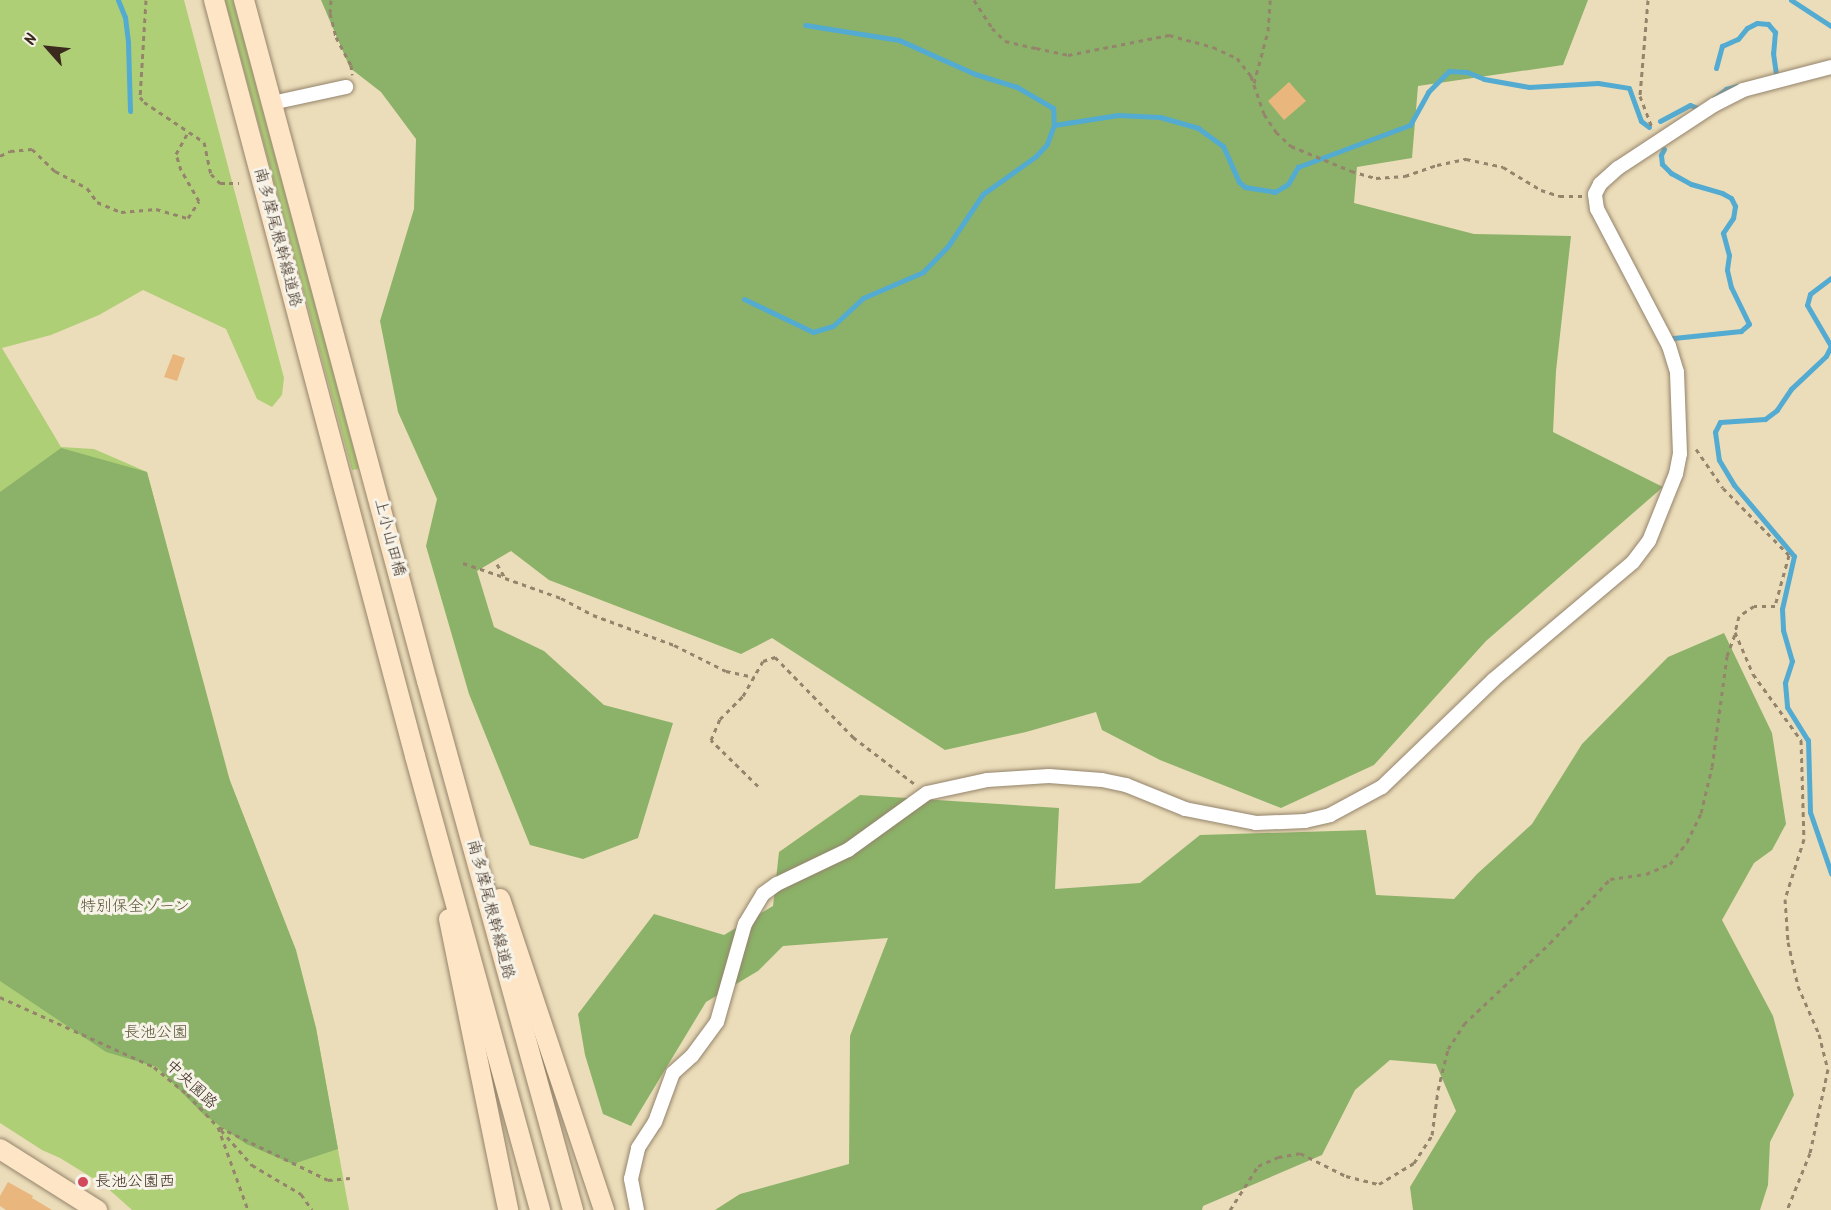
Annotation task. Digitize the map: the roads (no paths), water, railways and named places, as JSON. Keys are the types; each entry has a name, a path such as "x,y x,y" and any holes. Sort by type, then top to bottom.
{"main road":[{"name":"南多摩尾根幹線道路","path":"214,0 341,475"},
{"name":"南多摩尾根幹線道路","path":"244,0 370,467"},
{"name":"上小山田橋","path":"370,467 408,609"},
{"name":"上小山田橋","path":"341,475 379,616"},
{"name":"南多摩尾根幹線道路","path":"408,609 573,1210"},
{"name":"南多摩尾根幹線道路","path":"379,616 415,756 540,1210"},
{"path":"427,681 604,1210"},
{"path":"415,756 508,1210"},
{"path":"0,1149 97,1210"}],"street":[{"path":"637,1210 631,1179 638,1148 656,1122 673,1073 692,1056 717,1022 737,943 754,906 763,894 777,884 848,850 927,793 987,780 1058,776 1126,785 1185,809 1256,823 1305,821 1350,806 1382,787 1524,652 1633,562 1649,541 1676,474 1680,454 1677,372 1669,346 1597,209 1595,195 1600,184 1618,168 1659,139 1743,90 1831,67"},
{"path":"272,103 350,84"}],"waterway":[{"path":"118,0 125,17 128,43 130,111"},
{"path":"1791,0 1831,26"},
{"path":"1716,68 1722,46 1738,39 1747,28 1757,23 1768,24 1775,32 1773,53 1776,75"},
{"path":"744,299 813,332 833,326 863,298 923,272 948,246 983,194 1036,156 1047,144 1054,125 1053,108 1017,87 975,74 899,40 805,25"},
{"path":"1054,125 1118,115 1160,117 1198,128 1223,146 1239,182 1245,187 1275,192 1288,184 1298,167 1410,125 1428,92 1449,71 1467,72 1484,79 1529,87 1598,83 1629,88 1641,121 1649,127"},
{"path":"1712,100 1726,89 1737,86"},
{"path":"1660,121 1690,105 1700,109"},
{"path":"1664,149 1661,155 1662,164 1671,173 1691,184 1722,193 1731,198 1735,206 1733,218 1723,233 1729,255 1727,270 1731,287 1749,324 1741,331 1673,338"},
{"path":"1831,278 1810,294 1807,305 1831,346 1826,356 1791,389 1777,410 1765,419 1720,422 1715,432 1719,460 1734,485 1794,556 1782,609 1783,630 1792,661 1785,683 1787,707 1808,740 1810,812 1831,873"}],"place":[{"name":"長池公園西","path":"83,1182"}],"park label":[{"name":"特別保全ゾーン","path":"135,907"},
{"name":"長池公園","path":"156,1033"}]}
